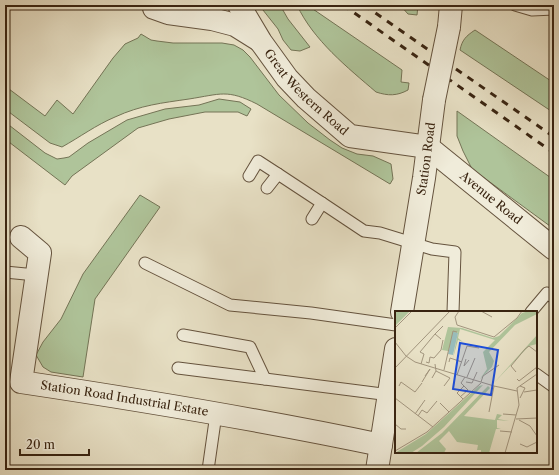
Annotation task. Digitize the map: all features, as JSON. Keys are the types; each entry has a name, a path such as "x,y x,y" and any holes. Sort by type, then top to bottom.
{"street":[{"name":"Great Western Road","path":"239,5 261,42 288,78 332,122 350,136 428,147"},
{"name":"Station Road","path":"402,311 424,178 434,100 449,26 451,5"},
{"name":"Great Western Road","path":"159,6 168,13 212,19 235,25 261,42"},
{"name":"Avenue Road","path":"428,147 554,249"},
{"name":"Station Road Industrial Estate","path":"21,237 40,253 21,382 216,414 381,444"},
{"path":"377,470 395,359"}],"lane":[{"path":"515,5 532,10 554,9"},
{"path":"249,176 258,161 364,231 380,233 432,248 454,252 453,311"},
{"path":"267,188 278,174"},
{"path":"312,219 322,203"},
{"path":"145,263 230,305 395,325"},
{"path":"5,272 36,275"},
{"path":"532,311 547,293 554,298"},
{"path":"183,335 250,347 264,379"},
{"path":"178,368 390,395"},
{"path":"537,375 554,387"},
{"path":"208,470 216,414"}],"green space":[{"path":"259,5 280,5 288,19 310,47 300,51 291,50 283,40 278,29"},
{"path":"297,5 307,5 402,70 401,82 409,83 408,90 392,95 376,92 332,53 322,42 312,30"},
{"path":"400,5 418,5 417,15 408,14"},
{"path":"475,30 554,83 554,113 460,50 465,38"},
{"path":"141,34 151,40 157,41 173,43 222,43 234,45 243,50 279,95 308,123 342,148 357,154 373,156 391,164 393,179 390,184 257,104 238,96 217,94 143,107 115,117 62,147 50,143 5,109 5,86 45,116 57,100 73,114 113,58 125,44 138,38"},
{"path":"219,99 240,102 251,109 247,116 238,112 205,112 169,119 138,128 72,176 65,185 5,139 5,122 45,153 57,159 64,158 69,157 88,143 127,120 165,109 199,105"},
{"path":"457,111 554,180 554,229 472,169 457,136"},
{"path":"140,195 160,207 95,299 83,377 51,372 43,367 36,355 43,342 61,319 83,274"}],"railway":[{"path":"343,5 554,153"},
{"path":"364,5 554,137"}]}
